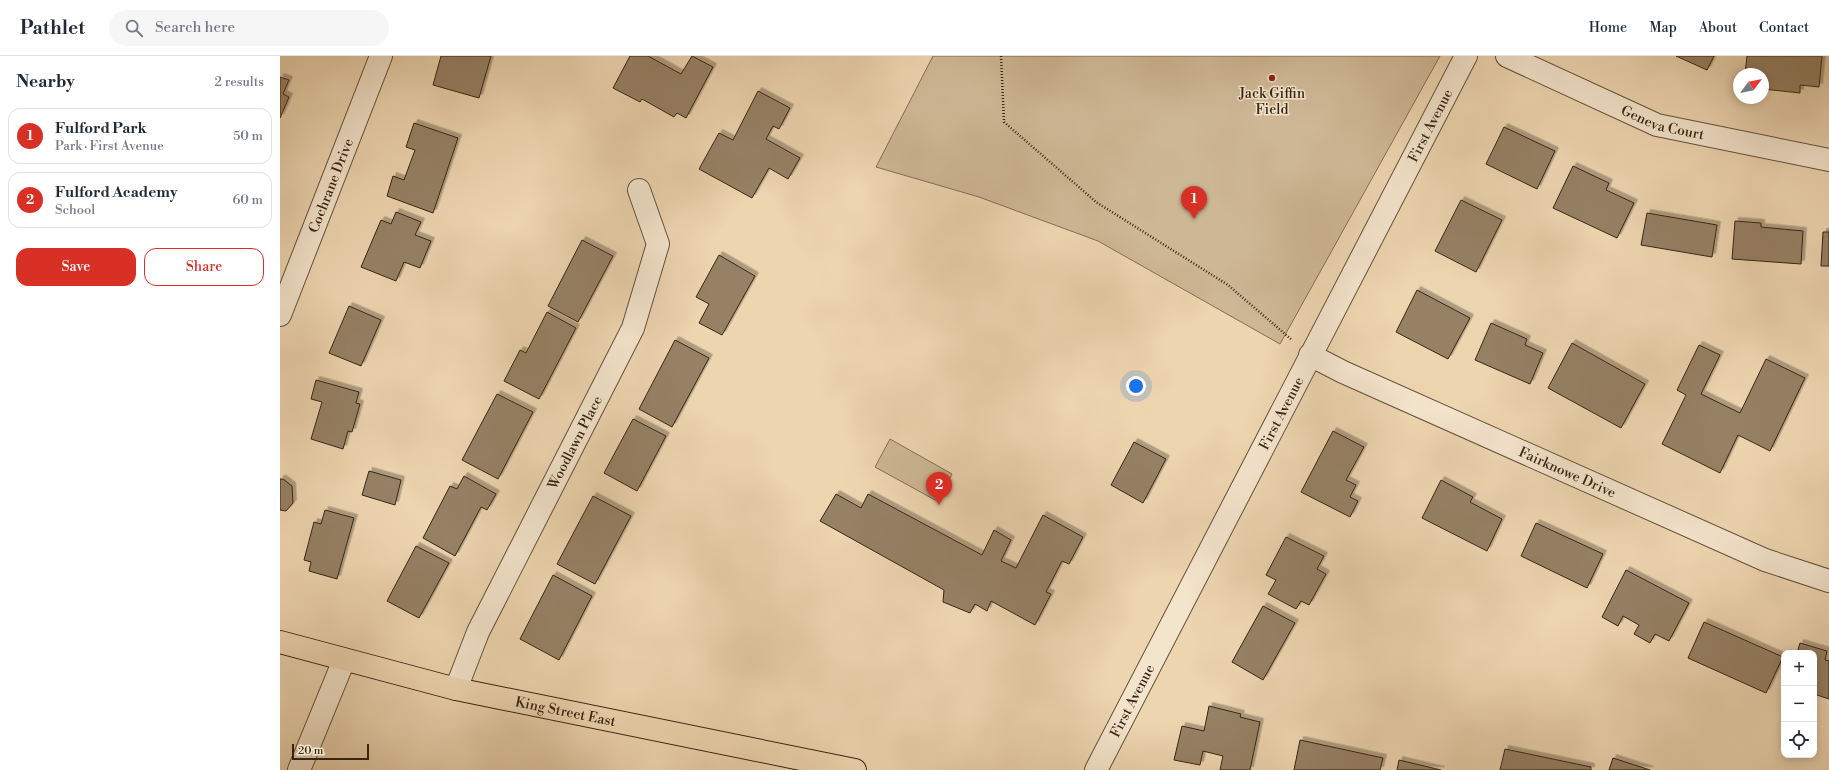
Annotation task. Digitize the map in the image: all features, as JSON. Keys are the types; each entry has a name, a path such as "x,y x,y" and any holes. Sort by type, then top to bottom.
{"main road":[{"name":"King Street East","path":"280,642 456,689 854,770"}],"street":[{"name":"Cochrane Drive","path":"280,315 381,56"},
{"name":"First Avenue","path":"1096,770 1466,56"},
{"name":"Geneva Court","path":"1507,56 1657,125 1829,160"},
{"name":"Woodlawn Place","path":"456,689 478,632 633,328 658,244 639,190"},
{"name":"Fairknowe Drive","path":"1310,355 1343,372 1764,560 1829,581"},
{"path":"299,770 344,660"}],"path":[{"path":"1001,56 1004,122 1096,202 1228,285 1310,355"}],"shaded area":[{"path":"933,56 1440,56 1280,344 1098,241 979,197 876,167"},
{"path":"890,439 952,474 937,501 875,467"}],"building":[{"path":"441,56 491,56 479,98 433,85"},
{"path":"630,56 648,56 681,74 692,56 713,67 686,118 677,113 674,117 642,99 640,102 613,88"},
{"path":"1676,56 1714,56 1707,70"},
{"path":"1747,56 1822,56 1819,87 1800,85 1800,93 1769,90 1769,68 1746,68"},
{"path":"280,77 289,80 283,94 289,97 280,118"},
{"path":"758,91 790,108 779,129 773,126 766,139 800,158 788,179 769,168 752,198 699,169 719,133 733,140"},
{"path":"414,123 458,138 433,213 387,196 393,176 404,180 415,150 406,147"},
{"path":"1504,127 1555,151 1537,189 1486,164"},
{"path":"1573,166 1609,183 1606,190 1634,203 1617,238 1553,208"},
{"path":"1461,200 1502,220 1476,272 1435,251"},
{"path":"396,212 421,222 415,235 431,241 420,268 404,262 396,281 361,267 381,220 391,224"},
{"path":"1647,213 1717,225 1712,257 1641,245"},
{"path":"1735,221 1761,223 1761,227 1803,231 1801,264 1732,259"},
{"path":"1823,232 1829,232 1829,266 1821,266"},
{"path":"582,240 613,256 578,322 548,306"},
{"path":"719,255 755,276 722,335 699,323 709,304 696,297"},
{"path":"1417,290 1470,318 1448,359 1396,332"},
{"path":"349,306 381,320 361,366 329,353"},
{"path":"547,312 576,328 539,399 504,381 520,350 526,353"},
{"path":"1491,323 1527,339 1525,345 1543,353 1530,384 1475,360"},
{"path":"675,340 709,358 672,427 639,409"},
{"path":"1572,343 1645,384 1621,428 1548,388"},
{"path":"1699,345 1720,355 1701,394 1740,413 1766,359 1805,378 1770,451 1738,435 1720,473 1662,444 1686,395 1677,390"},
{"path":"316,380 359,392 356,403 360,404 352,432 348,431 343,449 311,439 322,402 311,399"},
{"path":"497,394 533,412 498,479 462,460"},
{"path":"633,419 666,436 637,491 604,473"},
{"path":"1333,431 1364,447 1346,480 1356,485 1350,497 1358,501 1350,517 1301,492"},
{"path":"1134,442 1166,459 1143,503 1111,485"},
{"path":"369,471 401,480 395,505 362,495"},
{"path":"464,476 496,494 487,510 481,507 455,556 423,538 450,486 457,489"},
{"path":"280,479 283,479 292,486 293,503 286,511 280,510"},
{"path":"1441,480 1473,497 1470,502 1502,519 1487,551 1422,518"},
{"path":"836,494 861,508 868,494 982,555 994,530 1011,540 1001,561 1016,568 1043,515 1083,537 1069,564 1062,561 1046,592 1051,594 1035,625 991,601 987,611 975,604 970,613 943,602 944,590 820,521"},
{"path":"593,496 631,516 595,584 557,564"},
{"path":"325,510 354,518 337,579 309,571 311,562 304,560 314,522 321,524"},
{"path":"1536,523 1603,554 1587,588 1521,556"},
{"path":"1286,537 1324,556 1317,569 1326,574 1309,605 1301,601 1296,609 1268,594 1276,580 1266,575"},
{"path":"416,546 449,563 419,618 387,601"},
{"path":"1626,570 1689,603 1669,641 1655,634 1650,643 1634,634 1639,625 1623,616 1618,626 1602,617"},
{"path":"553,575 592,596 559,660 520,639"},
{"path":"1263,606 1295,623 1263,680 1232,662"},
{"path":"1704,622 1781,656 1781,661 1766,693 1688,658"},
{"path":"1800,643 1827,651 1825,660 1829,661 1829,699 1817,695 1817,650 1798,650"},
{"path":"1209,706 1241,714 1240,717 1260,722 1250,770 1220,770 1223,756 1203,751 1200,765 1174,760 1182,726 1204,731"},
{"path":"1300,740 1383,758 1380,770 1294,770"},
{"path":"1505,749 1591,767 1591,770 1500,770"},
{"path":"1613,758 1650,770 1609,770"},
{"path":"1399,760 1441,770 1397,770"}],"place":[{"name":"Jack Giffin Field","path":"1272,78"},
{"name":"Fulford Park","path":"1194,219"},
{"name":"Fulford Academy","path":"939,505"}]}
